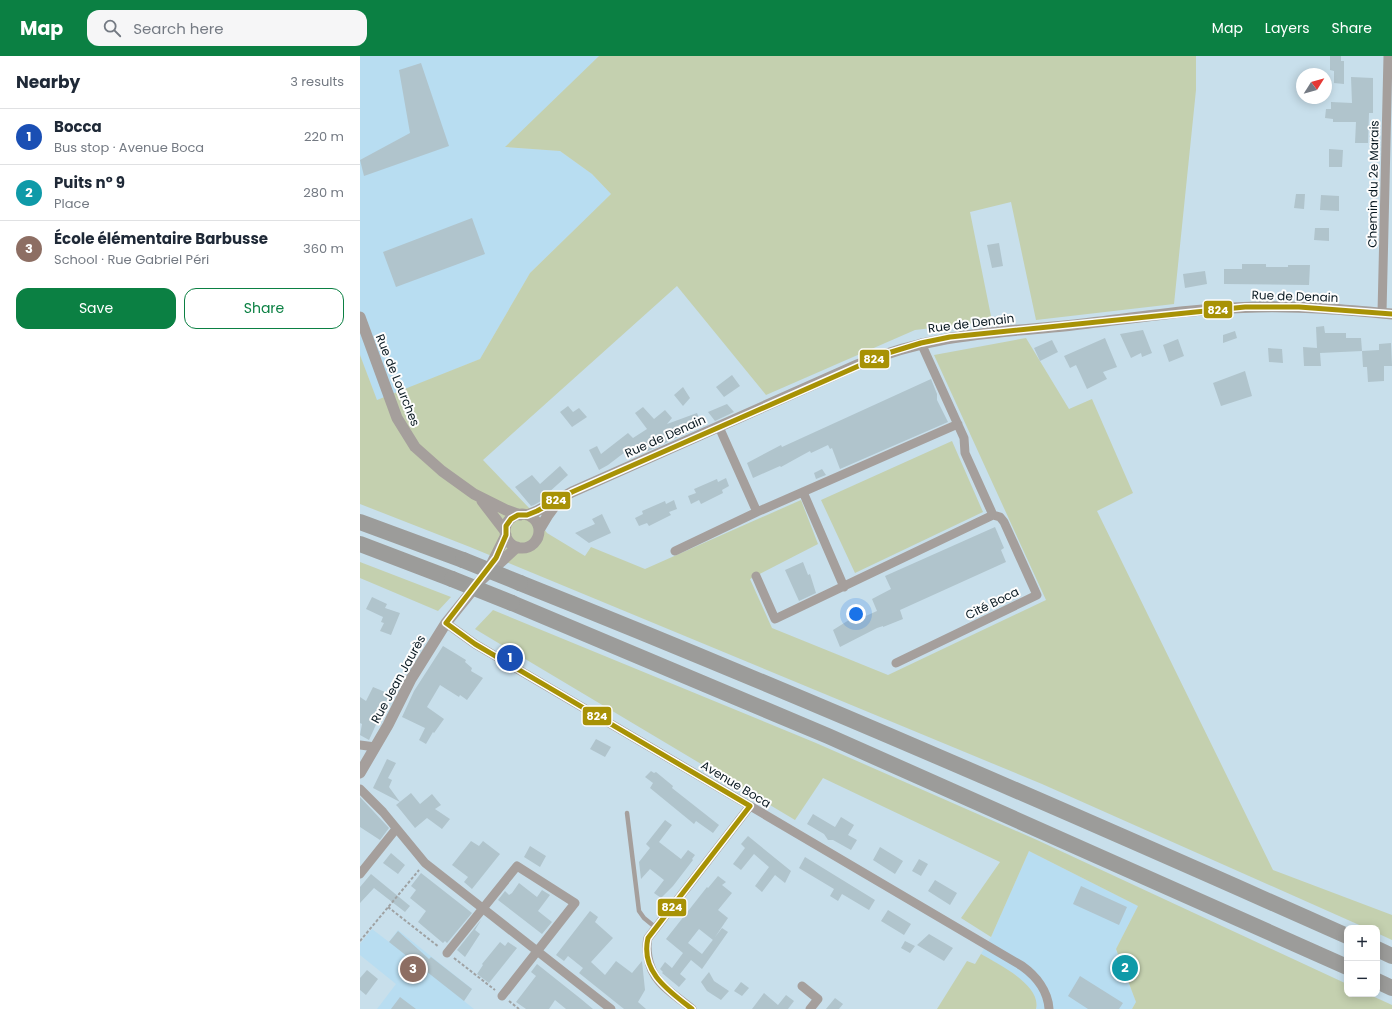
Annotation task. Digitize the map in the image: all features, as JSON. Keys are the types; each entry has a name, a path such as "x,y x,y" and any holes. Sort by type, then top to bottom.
{"highway":[{"path":"360,522 463,560 693,653 891,736 1344,935"},
{"path":"360,544 512,603 821,732 1344,966"},
{"path":"1380,950 1392,956"},
{"path":"1380,982 1392,988"}],"street":[{"name":"Chemin du 2e Marais","path":"1387,313 1388,56"},
{"name":"Rue de Denain","path":"523,515 867,361 922,343 974,334 1218,309 1299,307 1387,313"},
{"name":"Rue de Lourches","path":"360,317 397,418 405,433 415,447 428,460 474,494 490,510 506,533"},
{"name":"Cité Boca","path":"896,663 1037,595 1004,522 1000,517 993,515 965,453 965,441 958,424 922,343"},
{"path":"675,551 757,512 958,424"},
{"path":"719,427 757,512"},
{"path":"803,492 844,587"},
{"name":"Rue de Lourches","path":"474,494 523,515"},
{"name":"Rue de Denain","path":"539,530 548,514 560,499"},
{"path":"523,515 535,521 539,530 537,540 532,545 524,548 511,544 506,533 511,519 523,515"},
{"path":"756,576 775,619 993,515"},
{"name":"Rue Jean Jaurès","path":"360,773 410,679 446,623 496,558 506,533"},
{"name":"Rue Jean Jaurès","path":"479,582 517,547"},
{"name":"Avenue Boca","path":"446,623 474,644 1015,962 1027,970 1037,980 1047,998 1049,1009"},
{"path":"360,745 375,747"},
{"path":"360,788 424,863 611,1009"},
{"path":"692,1009 658,981 652,972 646,943 655,927 750,806"},
{"path":"360,874 396,829"},
{"path":"447,953 517,866 575,904 502,996"},
{"path":"802,986 818,999 810,1009"}],"lane":[{"path":"627,813 639,911 644,918 655,927"}],"path":[{"path":"360,941 424,863"}],"shaded area":[{"path":"360,56 599,56 506,147 560,151 592,174 611,194 530,273 480,359 377,401 360,355"},
{"path":"1029,851 1138,906 1116,949 1136,1002 1132,1009 1036,1009 1037,1004 1016,975 981,954 991,937"},
{"path":"372,929 389,942 398,930 472,989 464,1001 474,1009 377,1009 396,984 360,955 360,944"}],"green space":[{"path":"599,56 1196,56 1196,90 1174,304 1036,320 1011,202 970,212 992,321 915,330 766,395 677,286 483,460 530,509 547,533 585,556 591,547 645,569 801,500 818,544 750,579 772,628 888,675 1046,600 934,355 1026,338 1069,409 1092,399 1133,493 1097,511 1273,870 1392,915 1392,940 1380,934 1380,925 1359,925 1042,784 470,547 360,504 360,355 377,400 480,359 530,273 611,194 592,174 560,151 505,147"},
{"path":"952,441 983,512 855,573 821,500"},
{"path":"360,562 451,597 438,611 360,578"},
{"path":"493,610 816,743 1037,840 1344,983 1344,997 1375,997 1392,1005 1392,1009 1132,1009 1136,1002 1116,949 1138,906 1029,851 991,937 961,918 1000,862 823,778 795,820 475,629"},
{"path":"981,954 1007,969 1026,984 1036,1000 1036,1009 937,1009 967,961 975,964"}],"building":[{"path":"1330,56 1341,56 1341,61 1344,61 1344,84 1334,83 1334,71 1330,68"},
{"path":"421,63 449,146 364,176 360,160 410,133 399,70"},
{"path":"1351,77 1373,78 1373,113 1369,113 1368,143 1355,143 1356,122 1333,122 1333,119 1325,118 1326,109 1331,109 1332,102 1352,103"},
{"path":"1329,149 1343,150 1342,167 1329,167"},
{"path":"1296,194 1305,194 1304,209 1294,208"},
{"path":"1321,195 1339,196 1339,211 1320,210"},
{"path":"472,218 485,254 396,287 383,252"},
{"path":"1315,228 1329,228 1329,241 1314,240"},
{"path":"999,243 1003,266 992,268 987,245"},
{"path":"1242,264 1266,264 1266,267 1310,265 1309,285 1224,284 1224,269 1242,269"},
{"path":"1205,271 1207,284 1185,288 1183,274"},
{"path":"1324,326 1325,333 1346,333 1346,338 1361,338 1362,351 1320,353 1321,366 1304,366 1303,347 1317,348 1316,327"},
{"path":"1143,330 1152,353 1142,357 1141,353 1131,358 1120,334"},
{"path":"1235,331 1237,338 1223,343 1223,335"},
{"path":"1105,338 1117,367 1103,372 1107,379 1087,389 1076,365 1070,368 1064,356"},
{"path":"1178,339 1184,356 1169,362 1163,345"},
{"path":"1052,340 1058,352 1040,361 1034,348"},
{"path":"1391,343 1392,366 1384,366 1384,381 1368,382 1367,367 1363,367 1362,351 1379,350 1379,344"},
{"path":"1268,348 1282,349 1283,363 1269,362"},
{"path":"1245,371 1252,396 1221,406 1213,383"},
{"path":"732,375 740,386 724,397 716,387"},
{"path":"931,379 937,394 937,400 948,422 840,469 832,448 830,449 828,445 811,453 810,451 781,467 780,466 753,478 747,463 781,445 782,447"},
{"path":"683,387 690,398 683,406 674,395"},
{"path":"727,404 734,412 715,421 708,412"},
{"path":"568,406 573,412 579,408 587,417 572,427 560,412"},
{"path":"643,407 654,419 665,410 672,418 667,424 697,413 702,426 648,451 643,452 638,446 635,448 633,446 599,470 589,450 597,446 601,454 628,433 633,438 647,429 635,413"},
{"path":"560,466 568,475 547,494 548,497 534,505 531,506 515,487 532,475 540,484"},
{"path":"822,469 826,475 816,479 814,473"},
{"path":"726,478 729,486 722,490 723,493 701,504 699,500 691,504 688,496 696,493 694,489 717,479 718,482"},
{"path":"674,500 677,509 669,512 671,515 649,526 647,523 639,526 635,518 643,514 642,511 665,501 666,504"},
{"path":"602,514 611,533 589,543 575,533 595,524 592,519"},
{"path":"995,527 1004,548 1001,550 1006,562 900,610 903,619 877,628 840,647 833,630 849,620 850,623 877,611 872,599 891,589 885,576"},
{"path":"803,562 808,575 810,574 816,593 799,601 785,570"},
{"path":"372,597 387,604 385,608 400,613 391,635 380,631 384,623 381,622 383,617 366,609"},
{"path":"443,646 466,660 465,662 472,668 471,671 483,678 467,700 460,695 459,697 440,685 427,707 444,719 434,733 433,732 426,744 419,740 425,728 402,717 414,691"},
{"path":"373,687 390,694 369,740 360,735 362,724 360,723 360,697 366,701"},
{"path":"596,739 611,747 605,757 590,749"},
{"path":"387,759 396,763 388,778 392,780 389,787 400,802 373,788"},
{"path":"651,771 654,773 656,772 673,786 672,788 719,825 713,833 696,821 694,824 650,788 653,783 645,777"},
{"path":"411,793 420,804 432,794 441,805 435,809 450,819 442,829 427,818 415,828 396,805"},
{"path":"360,797 389,828 380,840 360,827"},
{"path":"813,814 835,827 841,817 854,825 848,835 857,840 851,850 833,840 828,840 824,834 807,824"},
{"path":"665,820 672,825 659,842 681,859 688,850 695,855 692,859 693,860 673,886 661,898 654,893 664,880 650,869 641,879 639,862 650,848 646,844"},
{"path":"748,836 791,871 785,883 775,875 762,892 755,886 769,867 754,854 741,870 733,864 745,848 741,844"},
{"path":"471,841 479,846 483,841 500,854 472,889 464,882 468,877 452,865"},
{"path":"530,846 546,856 540,867 524,857"},
{"path":"880,847 903,861 895,874 873,860"},
{"path":"391,853 405,865 398,874 383,863"},
{"path":"805,857 875,900 869,910 842,894 838,901 830,896 834,889 799,868"},
{"path":"919,859 928,864 921,876 912,871"},
{"path":"421,873 472,913 447,943 445,941 443,943 418,922 426,911 410,898 416,890 411,886"},
{"path":"371,874 410,906 405,912 374,888 360,903 360,887"},
{"path":"718,876 726,882 722,885 732,893 718,910 728,918 715,937 722,928 728,932 702,969 691,960 680,974 686,979 679,987 662,973 663,972 660,969 665,962 672,968 683,953 666,939 707,887 708,888","holes":["699,929 713,940 702,954 688,943"]},
{"path":"935,880 957,893 950,905 928,891"},
{"path":"519,883 537,897 542,890 550,895 538,911 552,922 542,934 498,900 505,891 509,895 512,893"},
{"path":"1081,886 1127,907 1119,925 1073,904"},
{"path":"888,910 911,924 904,935 881,921"},
{"path":"590,911 598,917 595,922 613,938 591,962 605,975 616,961 632,973 642,961 645,990 638,1002 646,1009 624,1009 579,973 583,968 568,956 564,961 556,955"},
{"path":"481,920 475,930 480,934 465,957 457,950"},
{"path":"398,931 429,959 431,957 472,989 464,1001 389,942"},
{"path":"929,934 953,948 944,961 917,945"},
{"path":"905,941 915,946 910,953 901,948"},
{"path":"500,942 505,946 508,942 517,948 489,983 477,974 483,965 482,964"},
{"path":"537,964 593,1009 566,1009 555,1000 549,1009 526,1009 516,1002 536,976 531,972"},
{"path":"367,970 378,979 366,995 360,990 360,978"},
{"path":"709,972 714,981 729,991 721,1000 707,991 701,982"},
{"path":"1080,976 1123,1003 1119,1009 1088,1009 1068,996"},
{"path":"741,982 749,988 742,996 734,991"},
{"path":"764,993 778,1005 786,995 794,1001 788,1009 752,1009"},
{"path":"400,997 416,1009 391,1009"},
{"path":"835,998 843,1004 839,1009 826,1009"}],"transit line":[{"name":"824","path":"446,623 496,558 506,535 506,526 511,519 518,515 527,515 537,511 572,492 888,353 921,343 950,337 1245,307 1299,307 1392,314"},
{"name":"824","path":"446,623 475,644 750,806"},
{"name":"824","path":"692,1009 666,988 652,971 648,961 648,938 750,806"}],"place":[{"name":"Bocca","path":"510,658"},
{"name":"Puits n° 9","path":"1125,968"},
{"name":"École élémentaire Barbusse","path":"413,969"}]}
